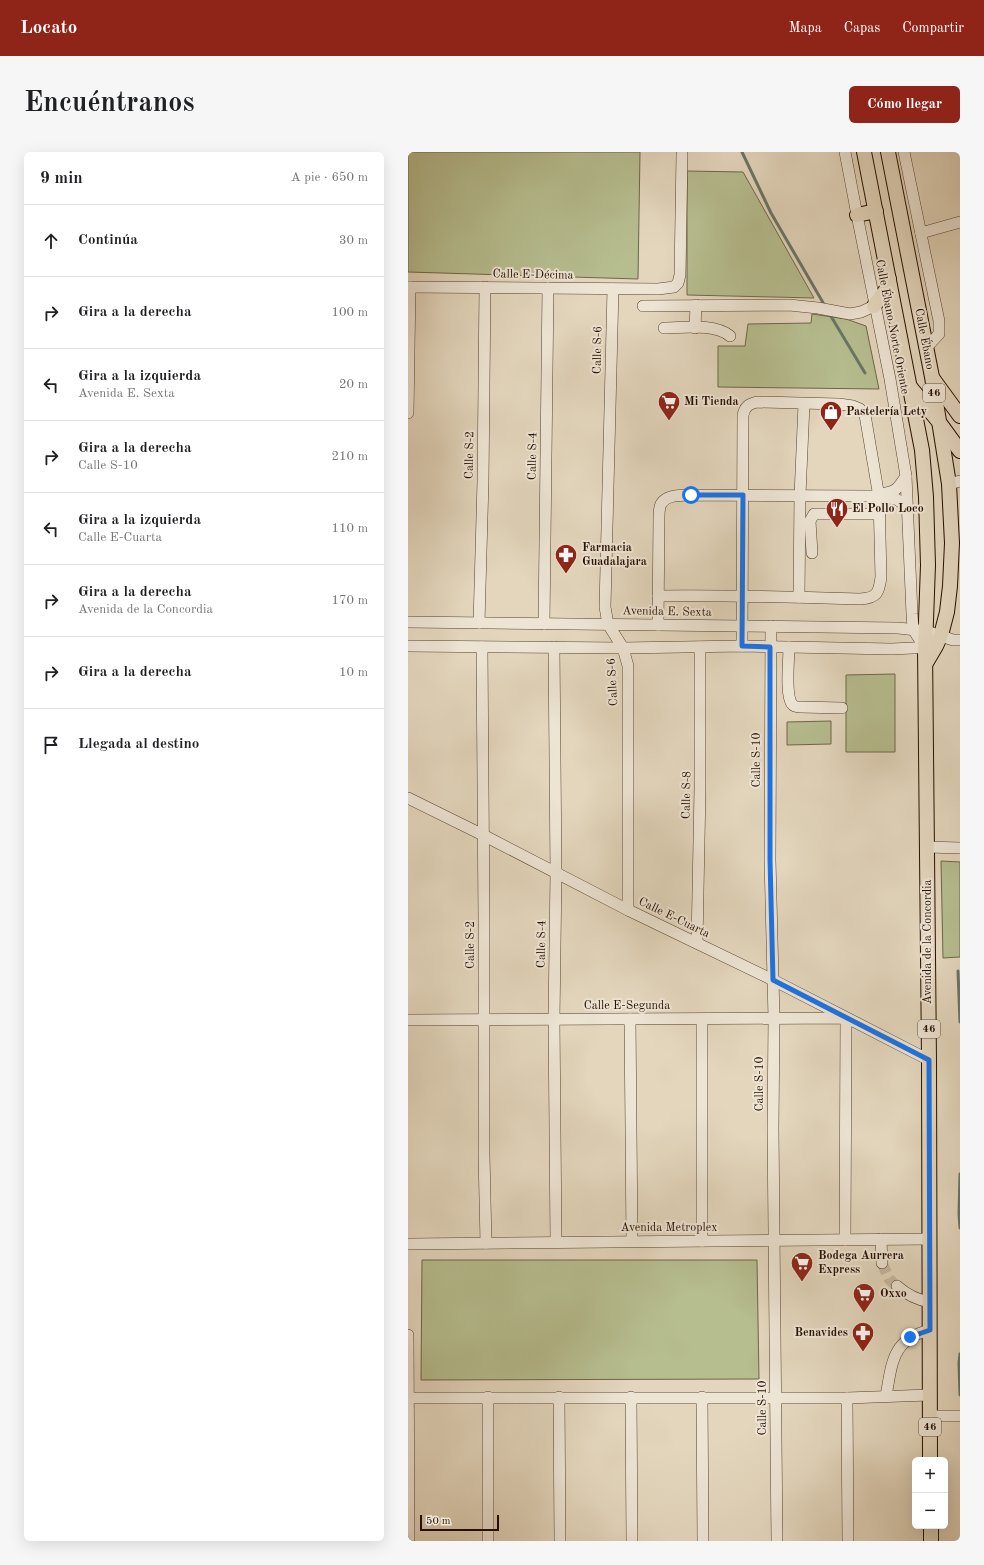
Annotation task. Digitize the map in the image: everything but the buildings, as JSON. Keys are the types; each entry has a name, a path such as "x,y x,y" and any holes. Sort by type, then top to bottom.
{"main road":[{"name":"Calle Ébano","path":"864,152 890,279 922,450 926,497 928,565 920,630 943,642 952,569 954,483 939,422 932,377 888,152"},
{"path":"857,215 876,210"},
{"path":"874,306 886,290 890,279"},
{"path":"932,377 960,416"},
{"path":"910,388 939,422 960,451"},
{"name":"Avenida de la Concordia","path":"930,1457 926,664 943,642"},
{"path":"931,1529 931,1541"}],"street":[{"name":"Calle Ébano Norte Oriente","path":"846,152 874,306 890,379 906,476 912,614 920,630"},
{"path":"904,152 940,329 936,339 926,348"},
{"name":"Calle E-Décima","path":"409,287 658,289 674,287 678,282 680,275 682,154"},
{"path":"921,233 960,222"},
{"path":"408,413 409,287"},
{"name":"Calle S-2","path":"479,623 485,287"},
{"name":"Calle S-4","path":"544,624 548,288"},
{"name":"Calle S-6","path":"613,289 605,607 608,624 623,648 628,666 628,910"},
{"path":"696,305 696,328"},
{"path":"643,306 779,305 818,308 850,314 861,312 874,306"},
{"path":"664,328 720,330 730,336"},
{"path":"658,596 743,596 860,599 875,596 879,589 881,577 880,514 876,496 868,429 865,415 860,409 853,406 839,404 757,402 749,404 745,408 743,415 743,596 742,646"},
{"path":"799,597 800,495 804,404"},
{"path":"876,496 892,492 897,489 906,476"},
{"path":"658,625 659,517 661,504 666,499 673,496 743,495 876,496 896,499 907,506"},
{"path":"812,553 810,521 814,514 880,514"},
{"name":"Avenida E. Sexta","path":"408,622 771,626 920,630"},
{"name":"Calle S-10","path":"771,626 770,860 774,1018 774,1240 777,1541"},
{"path":"408,646 623,648 742,646 892,650 943,642"},
{"name":"Calle S-2","path":"482,647 484,1155 486,1243"},
{"name":"Calle S-4","path":"554,647 556,872 554,1020 556,1242"},
{"name":"Calle S-8","path":"697,943 700,789 700,647"},
{"path":"789,647 788,689 790,702 794,706 800,707 842,708"},
{"name":"Calle E-Cuarta","path":"408,798 628,910 773,980 929,1060"},
{"path":"928,848 960,848"},
{"path":"845,1240 846,1018"},
{"name":"Calle E-Segunda","path":"408,1020 702,1020 846,1018"},
{"path":"630,1019 632,1241"},
{"path":"702,1020 702,1241"},
{"path":"881,1240 882,1263"},
{"name":"Avenida Metroplex","path":"408,1244 632,1241 930,1240"},
{"path":"897,1286 908,1295 922,1301 930,1302"},
{"path":"886,1396 892,1365 898,1349 910,1337 930,1330"},
{"path":"408,1335 409,1541"},
{"path":"408,1398 847,1398 929,1395"},
{"path":"488,1397 488,1541"},
{"path":"559,1397 560,1541"},
{"path":"631,1397 632,1541"},
{"path":"702,1397 703,1541"},
{"path":"847,1398 848,1541"},
{"path":"929,1416 960,1416"}],"green space":[{"path":"408,152 640,152 638,279 408,272"},
{"path":"687,171 743,172 814,298 687,295"},
{"path":"812,314 846,319 866,326 879,389 718,387 718,346 745,346 748,324 811,323"},
{"path":"895,674 895,752 846,752 846,675"},
{"path":"831,721 831,744 787,745 787,722"},
{"path":"941,861 960,862 960,957 943,958"},
{"path":"422,1260 757,1260 759,1379 421,1380"}],"waterway":[{"path":"742,152 771,213 825,306"},
{"path":"829,313 865,373"},
{"path":"958,971 960,1022"},
{"path":"960,1174 960,1228"},
{"path":"960,1354 960,1395"}],"tunnel":[{"path":"882,1263 889,1279 897,1286"}],"place":[{"name":"Mi Tienda","path":"669,422"},
{"name":"Pastelería Lety","path":"831,432"},
{"name":"El Pollo Loco","path":"837,528"},
{"name":"Farmacia Guadalajara","path":"566,574"},
{"name":"Bodega Aurrera Express","path":"802,1282"},
{"name":"Oxxo","path":"864,1314"},
{"name":"Benavides","path":"863,1352"}],"route":[{"path":"691,495 743,495 742,646 770,647 770,860 773,980 929,1060 930,1330 910,1337"}]}
